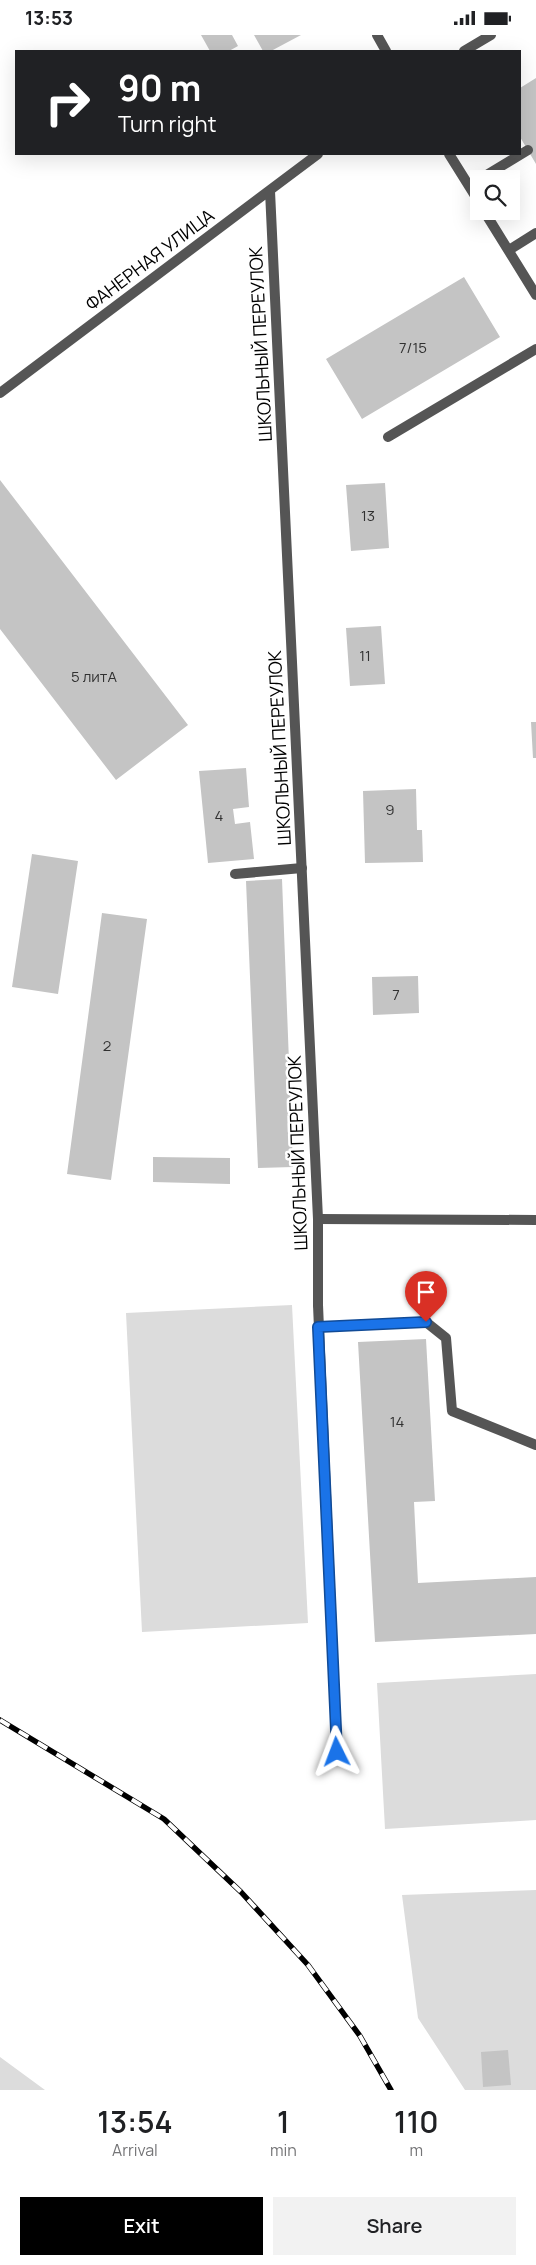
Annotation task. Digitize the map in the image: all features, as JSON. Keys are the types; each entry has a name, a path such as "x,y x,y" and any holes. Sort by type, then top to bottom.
{"street":[{"path":"377,35 385,50"},
{"path":"466,50 491,35"},
{"path":"521,154 528,150"},
{"name":"ФАНЕРНАЯ УЛИЦА","path":"0,393 317,155"},
{"path":"450,155 469,186"},
{"path":"494,170 520,155"},
{"name":"ШКОЛЬНЫЙ ПЕРЕУЛОК","path":"270,191 318,1219 318,1327 337,1752"},
{"path":"490,220 536,295"},
{"path":"509,250 536,233"},
{"path":"388,437 536,349"},
{"path":"235,874 302,868"},
{"path":"318,1219 536,1220"},
{"path":"318,1327 426,1322 446,1338 452,1411 536,1445"}],"shaded area":[{"path":"292,1305 308,1623 142,1632 126,1313"},
{"path":"536,1674 536,1820 385,1829 377,1683"},
{"path":"536,1890 536,2090 465,2090 418,2018 402,1895"},
{"path":"0,2057 45,2090 0,2090"}],"building":[{"path":"201,35 232,35 238,46 231,50 209,50"},
{"path":"254,35 301,35 273,50 262,50"},
{"path":"536,78 536,164 521,139 521,87"},
{"path":"464,277 500,337 362,419 326,359"},
{"path":"0,480 188,725 116,780 0,629"},
{"path":"385,483 389,548 351,551 346,485"},
{"path":"381,626 385,684 350,686 346,628"},
{"path":"531,722 536,722 536,758 533,758"},
{"path":"246,768 249,807 233,809 235,824 250,822 254,859 208,863 199,771"},
{"path":"416,789 417,830 422,830 423,862 365,863 363,791"},
{"path":"32,854 78,861 58,994 12,987"},
{"path":"282,879 293,1167 258,1168 246,881"},
{"path":"102,913 147,919 111,1180 67,1174"},
{"path":"418,976 419,1013 373,1015 372,977"},
{"path":"153,1157 230,1158 230,1184 153,1182"},
{"path":"426,1339 435,1501 414,1502 418,1583 536,1577 536,1634 375,1642 358,1342"},
{"path":"508,2050 511,2085 483,2087 481,2052"}],"railway":[{"path":"0,1720 164,1819 241,1892 308,1965 360,2036 391,2090"}],"route":[{"path":"337,1752 318,1327 426,1322"}]}
